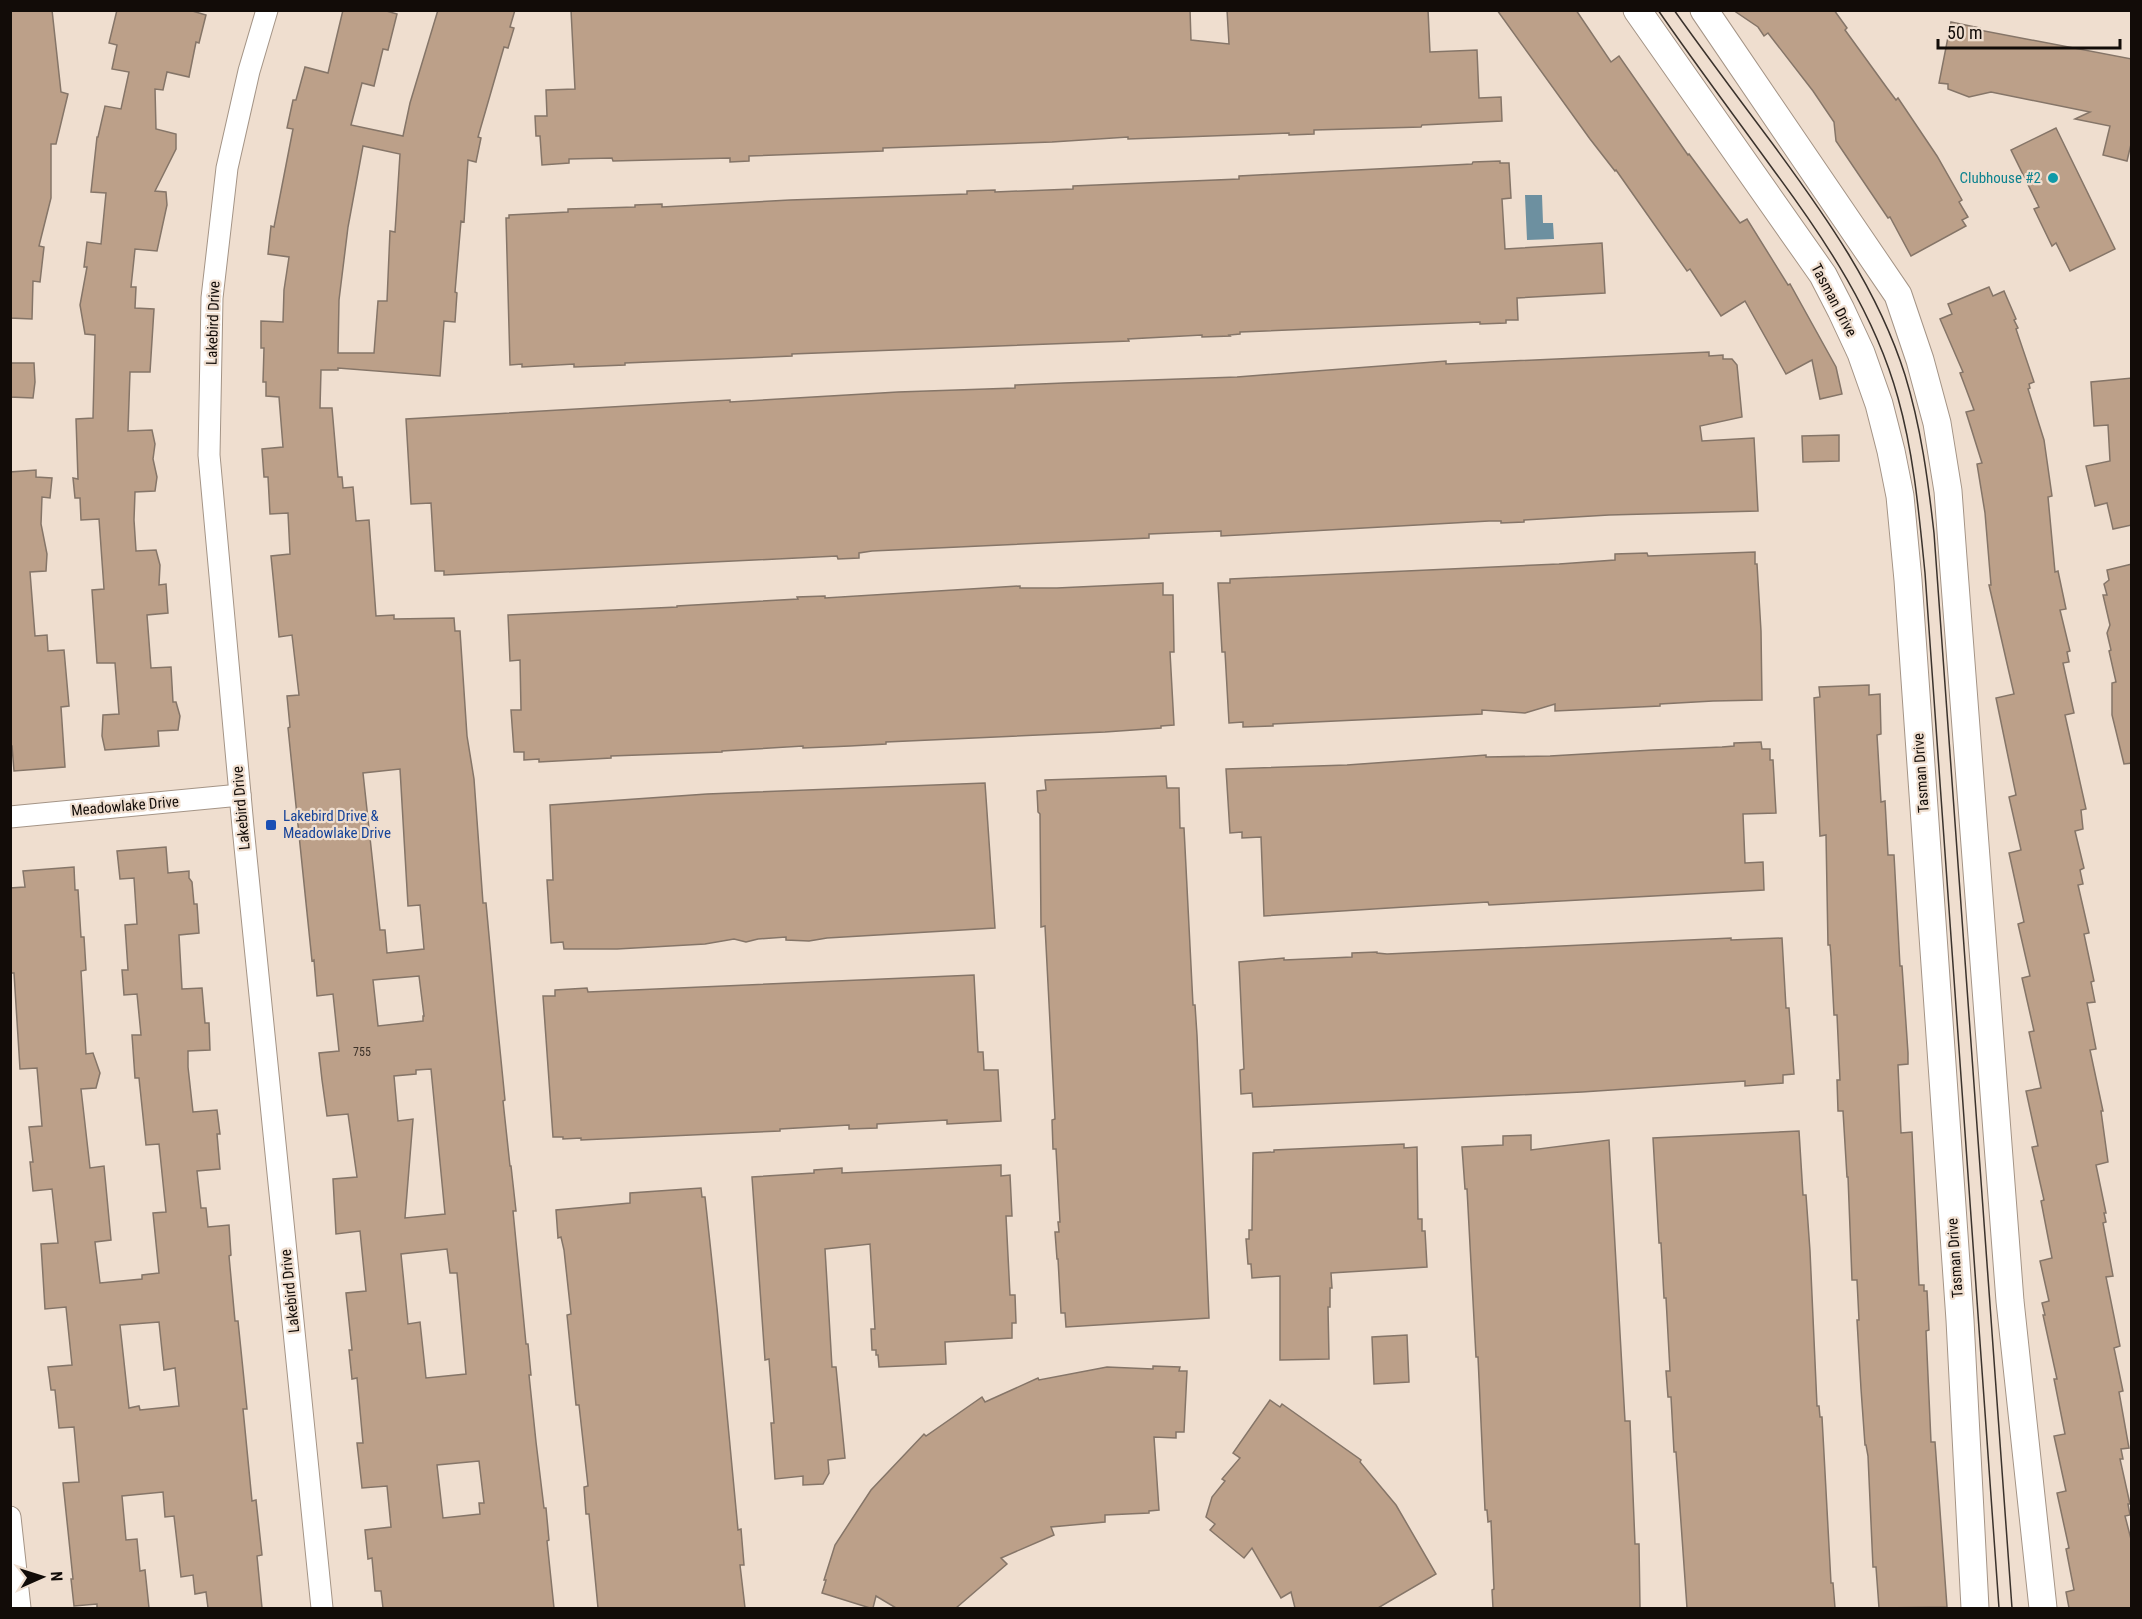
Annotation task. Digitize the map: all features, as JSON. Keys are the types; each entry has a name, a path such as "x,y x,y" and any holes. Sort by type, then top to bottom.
{"street":[{"name":"Lakebird Drive","path":"267,10 249,71 227,168 212,298 209,455 240,795 322,1608"},
{"name":"Tasman Drive","path":"1637,10 1823,275 1861,353 1879,404 1891,450 1900,496 1908,580 1959,1308 1975,1608"},
{"path":"1704,10 1898,295 1920,360 1937,423 1947,491 1953,558 2010,1301 2043,1608"},
{"name":"Meadowlake Drive","path":"10,817 240,795"},
{"path":"10,1516 20,1608"}],"water":[{"path":"1525,195 1542,195 1543,223 1553,223 1554,239 1527,240"}],"building":[{"path":"10,10 52,10 61,92 68,94 56,144 51,144 51,198 39,246 44,247 40,282 33,281 32,319 10,318"},
{"path":"117,10 189,10 206,15 199,43 196,42 189,77 167,72 163,90 155,89 156,129 176,134 176,149 155,191 166,192 167,205 157,251 135,249 131,287 136,287 135,308 154,309 150,372 130,372 128,431 152,430 155,444 153,459 157,477 155,491 135,492 136,551 156,550 160,565 159,585 166,584 168,613 147,615 151,668 171,667 173,702 176,702 180,716 178,730 158,731 159,746 105,750 102,736 103,715 119,714 115,663 97,663 92,590 104,589 99,519 81,520 80,498 75,498 73,478 78,479 76,419 93,418 95,335 85,334 80,305 87,267 84,267 87,242 101,244 106,193 91,192 97,137 105,106 121,109 129,72 112,69 117,45 109,43"},
{"path":"343,10 383,10 397,14 388,50 383,49 374,86 362,83 351,125 403,136 410,103 438,10 515,10 510,27 514,28 508,48 504,47 478,137 481,138 476,162 468,160 464,222 461,221 455,292 457,293 455,322 444,321 440,376 338,368 338,370 321,370 320,408 332,408 338,477 342,477 343,488 353,487 356,521 369,520 376,616 394,615 394,619 454,618 455,631 460,631 467,736 474,779 483,903 486,903 505,1100 503,1101 516,1211 513,1211 536,1442 544,1508 546,1508 554,1608 383,1608 381,1591 375,1591 372,1558 368,1559 365,1530 391,1527 387,1486 362,1488 357,1443 363,1443 357,1378 352,1379 349,1350 352,1350 346,1293 366,1291 360,1231 336,1234 333,1179 357,1177 348,1114 327,1116 322,1080 319,1053 339,1051 333,994 317,996 314,960 312,961 288,728 290,727 287,696 299,695 292,635 279,637 271,556 290,554 288,513 270,514 268,477 264,477 262,449 283,447 279,397 266,396 266,382 263,382 264,348 261,348 261,321 283,322 284,290 289,257 268,254 271,226 274,227 293,129 287,128 293,100 296,100 305,67 328,73","holes":["363,146 400,154 395,232 390,231 387,301 378,301 374,353 338,353 339,300 348,227","400,769 408,906 420,905 424,949 387,953 385,930 380,930 363,773","419,976 423,1021 378,1026 373,980","431,1069 445,1214 405,1218 413,1119 398,1121 394,1076 416,1074 416,1070","447,1249 450,1273 457,1273 466,1374 426,1378 420,1322 408,1324 401,1254","479,1461 484,1503 479,1503 480,1514 443,1518 437,1465"]},
{"path":"571,10 1190,10 1191,40 1229,44 1227,10 1428,10 1430,52 1477,50 1479,98 1501,97 1502,121 1422,125 1421,127 1314,130 1314,134 1128,139 1128,137 883,148 883,151 749,156 749,161 730,162 730,158 613,161 612,158 569,159 569,163 542,165 540,136 536,136 535,116 547,116 546,90 575,89"},
{"path":"1497,10 1576,10 1611,62 1619,56 1688,155 1740,223 1747,219 1788,285 1790,284 1836,367 1842,394 1820,399 1812,360 1786,374 1745,301 1721,316 1690,269 1687,271 1616,170 1590,139"},
{"path":"1733,10 1834,10 1847,28 1845,30 1896,100 1898,98 1937,156 1962,200 1959,202 1968,217 1962,220 1966,226 1911,256 1890,217 1888,218 1836,141 1834,122 1813,91 1768,33 1764,36 1758,27"},
{"path":"1951,22 1980,28 1979,30 2132,59 2132,140 2127,161 2103,155 2110,126 2075,119 2090,112 1991,92 1969,97 1948,89 1948,84 1939,83"},
{"name":"Clubhouse #2","path":"2056,128 2115,249 2070,271 2056,243 2052,246 2034,209 2039,207 2011,150"},
{"path":"1500,161 1500,163 1509,163 1511,198 1502,199 1505,249 1602,243 1605,293 1517,298 1518,320 1506,320 1506,323 1480,324 1480,322 1240,332 1240,334 1230,336 1202,337 1202,335 1128,339 1129,341 792,354 792,356 625,363 625,365 574,367 574,364 522,367 522,364 510,365 506,218 509,218 509,215 568,212 568,209 635,207 635,205 662,204 662,207 967,194 967,191 1073,189 1073,186 1239,179 1239,176"},
{"path":"1989,287 1993,296 2004,291 2016,319 2014,320 2018,328 2016,329 2034,382 2029,384 2028,389 2044,440 2052,496 2048,497 2055,572 2058,571 2066,609 2060,610 2070,651 2067,652 2069,662 2063,663 2074,713 2065,715 2086,809 2081,810 2083,829 2075,831 2084,868 2080,870 2083,884 2078,885 2089,933 2084,934 2094,981 2091,982 2095,1002 2087,1003 2096,1049 2090,1050 2103,1111 2101,1111 2108,1162 2096,1165 2106,1213 2104,1213 2106,1222 2103,1223 2113,1276 2106,1277 2120,1346 2114,1348 2123,1391 2119,1392 2129,1448 2121,1449 2123,1459 2120,1459 2130,1504 2128,1504 2130,1515 2125,1516 2132,1543 2132,1608 2069,1608 2066,1592 2074,1590 2066,1549 2069,1548 2057,1493 2066,1491 2054,1436 2065,1434 2054,1379 2057,1379 2043,1315 2045,1315 2042,1303 2049,1301 2040,1261 2052,1258 2041,1201 2044,1200 2032,1147 2038,1146 2026,1091 2041,1088 2029,1032 2034,1031 2022,978 2030,976 2018,924 2024,922 2009,853 2021,850 2009,797 2016,795 1996,698 2014,694 1989,585 1991,585 1985,513 1977,464 1982,463 1966,412 1974,410 1960,373 1963,372 1940,319 1952,314 1948,304"},
{"path":"1709,352 1709,356 1723,355 1723,359 1732,359 1737,365 1742,417 1700,426 1702,441 1754,438 1758,511 1609,515 1524,520 1524,522 1489,521 1221,536 1221,531 1149,534 1149,538 872,551 859,553 859,558 838,559 837,556 444,575 444,571 435,571 431,503 411,504 406,419 730,400 730,402 1015,388 1015,385 1237,377 1446,361 1446,364"},
{"path":"10,363 34,363 33,398 10,397"},
{"path":"2132,378 2132,525 2113,529 2107,503 2095,506 2086,466 2110,461 2108,425 2094,426 2091,382"},
{"path":"1839,435 1839,461 1803,462 1802,436"},
{"path":"36,470 36,477 52,478 50,498 42,497 41,524 47,554 46,571 30,572 35,636 47,635 48,651 64,650 69,706 61,707 65,767 14,771 12,746 10,746 10,472"},
{"path":"1755,552 1761,631 1762,700 1555,711 1555,704 1525,713 1482,710 1482,714 1273,724 1273,726 1243,727 1243,722 1229,723 1218,583 1230,583 1230,579 1559,564 1615,560 1615,554 1647,553 1648,556"},
{"path":"2132,564 2132,763 2124,764 2112,715 2112,683 2116,682 2107,633 2110,625 2103,595 2107,595 2104,584 2109,580 2107,570"},
{"path":"1163,583 1163,595 1173,595 1174,652 1170,652 1174,725 1105,732 611,756 611,758 539,762 539,759 524,760 524,752 514,752 511,710 521,710 520,660 510,661 508,615 1020,586 1020,588 1057,588"},
{"path":"1869,685 1869,695 1880,694 1881,734 1877,735 1881,802 1885,801 1888,855 1894,855 1900,966 1902,966 1908,1053 1908,1064 1898,1065 1901,1133 1912,1132 1919,1285 1924,1285 1924,1291 1927,1291 1929,1330 1926,1331 1931,1442 1935,1442 1947,1607 1879,1608 1876,1567 1873,1567 1868,1456 1865,1445 1857,1320 1859,1320 1857,1280 1852,1280 1843,1111 1838,1111 1837,1080 1840,1080 1837,1015 1834,1015 1830,945 1828,945 1826,835 1820,836 1814,698 1820,697 1819,687"},
{"path":"1761,742 1762,749 1770,749 1770,760 1773,760 1776,813 1743,814 1745,863 1763,862 1764,890 1489,905 1488,902 1264,916 1261,837 1242,838 1242,832 1230,833 1226,769 1347,765 1486,755 1486,757 1550,756 1722,747 1734,746 1734,743"},
{"path":"1166,776 1167,788 1179,788 1180,828 1184,828 1193,1005 1195,1005 1197,1035 1209,1318 1066,1327 1065,1313 1061,1313 1055,1232 1059,1232 1058,1222 1060,1222 1056,1149 1053,1149 1052,1120 1055,1119 1045,926 1041,927 1040,814 1037,791 1046,790 1045,780"},
{"path":"985,783 995,928 809,941 786,940 786,937 746,942 734,939 705,944 617,949 564,949 563,942 551,943 547,880 553,880 550,805 707,794"},
{"path":"166,847 168,873 189,871 194,904 197,904 199,933 179,935 182,989 202,988 205,1023 209,1023 210,1050 188,1051 188,1067 193,1112 217,1110 220,1169 197,1171 201,1208 206,1208 208,1227 229,1225 231,1255 229,1256 235,1321 238,1321 247,1409 243,1409 252,1501 256,1500 262,1555 257,1556 262,1608 208,1608 206,1592 195,1594 193,1575 181,1577 174,1516 165,1517 163,1492 122,1496 126,1540 137,1539 140,1571 145,1570 149,1608 97,1608 97,1604 74,1606 63,1483 79,1482 74,1427 59,1428 55,1390 51,1390 48,1367 72,1365 66,1307 45,1309 41,1244 58,1243 52,1189 33,1191 30,1162 33,1162 29,1127 42,1126 37,1068 20,1069 14,973 10,973 10,888 25,887 23,871 74,867 81,937 84,937 86,970 81,971 86,1054 93,1053 100,1073 96,1088 81,1089 90,1168 104,1166 111,1240 95,1242 100,1283 142,1279 142,1275 159,1273 153,1213 166,1212 159,1144 146,1145 139,1078 135,1078 132,1035 141,1035 137,994 124,995 122,970 128,970 125,925 137,924 134,878 120,879 117,851","holes":["159,1322 164,1370 175,1368 179,1406 140,1410 139,1406 129,1408 120,1325"]},
{"path":"1731,938 1731,940 1782,938 1786,1008 1789,1008 1794,1074 1783,1075 1783,1083 1745,1086 1745,1081 1582,1092 1253,1107 1252,1093 1241,1094 1240,1070 1244,1069 1239,962 1284,958 1284,960 1352,957 1352,953 1387,954"},
{"path":"974,975 978,1052 983,1052 984,1070 998,1070 1001,1121 947,1124 947,1120 877,1124 877,1128 849,1129 849,1125 780,1129 780,1131 581,1140 581,1138 553,1137 543,996 555,996 555,990 587,988 588,992"},
{"path":"1799,1131 1803,1195 1806,1195 1810,1251 1817,1406 1819,1406 1820,1417 1822,1417 1831,1583 1833,1583 1835,1608 1687,1608 1676,1452 1674,1452 1671,1397 1668,1397 1666,1371 1670,1371 1666,1298 1664,1298 1661,1243 1659,1243 1653,1138"},
{"path":"1531,1135 1531,1150 1609,1140 1625,1421 1630,1421 1635,1544 1639,1544 1640,1608 1493,1608 1491,1521 1488,1522 1487,1510 1485,1510 1478,1357 1476,1357 1467,1189 1465,1189 1462,1147 1503,1145 1503,1136"},
{"path":"1404,1144 1404,1148 1417,1147 1418,1219 1422,1219 1422,1231 1425,1231 1427,1267 1331,1273 1332,1288 1330,1288 1330,1307 1328,1307 1329,1359 1280,1360 1280,1276 1252,1278 1251,1264 1248,1264 1246,1239 1249,1239 1249,1230 1252,1230 1253,1153"},
{"path":"1001,1165 1001,1176 1010,1175 1012,1216 1006,1216 1010,1295 1015,1295 1016,1323 1012,1323 1012,1338 945,1342 946,1364 879,1367 876,1350 872,1350 871,1329 875,1329 870,1244 825,1249 832,1367 836,1367 845,1458 828,1460 829,1473 823,1484 803,1485 803,1476 775,1479 771,1423 774,1423 769,1359 765,1360 752,1177 814,1173 814,1170 842,1168 842,1173"},
{"path":"701,1188 702,1197 705,1197 738,1530 741,1529 744,1565 740,1565 745,1608 598,1608 589,1514 586,1514 584,1487 588,1486 579,1405 576,1405 567,1315 571,1314 564,1250 561,1237 558,1238 556,1210 630,1203 630,1193"},
{"path":"1407,1335 1409,1382 1374,1384 1372,1337"},
{"path":"1153,1366 1180,1367 1179,1371 1187,1371 1184,1432 1176,1432 1176,1438 1154,1437 1159,1510 1149,1511 1149,1513 1105,1515 1105,1522 1051,1527 1054,1535 1001,1558 1007,1564 956,1608 896,1608 876,1596 873,1608 870,1608 822,1593 835,1545 871,1490 924,1434 926,1436 982,1397 985,1402 1038,1378 1039,1380 1107,1367 1153,1369"},
{"path":"1270,1400 1280,1407 1282,1404 1361,1460 1360,1462 1396,1505 1436,1574 1378,1608 1295,1608 1291,1592 1281,1598 1252,1548 1244,1558 1210,1530 1215,1524 1206,1517 1212,1497 1225,1481 1222,1479 1240,1458 1233,1453"}],"tram line":[{"path":"1658,10 1794,198 1847,279 1876,337 1904,419 1915,485 1925,573 1999,1608"},
{"path":"1674,10 1792,170 1830,225 1865,283 1894,343 1911,395 1920,434 1934,533 2012,1608"}],"place":[{"name":"Clubhouse #2","path":"2053,178"},
{"name":"Lakebird Drive & Meadowlake Drive","path":"271,825"}]}
